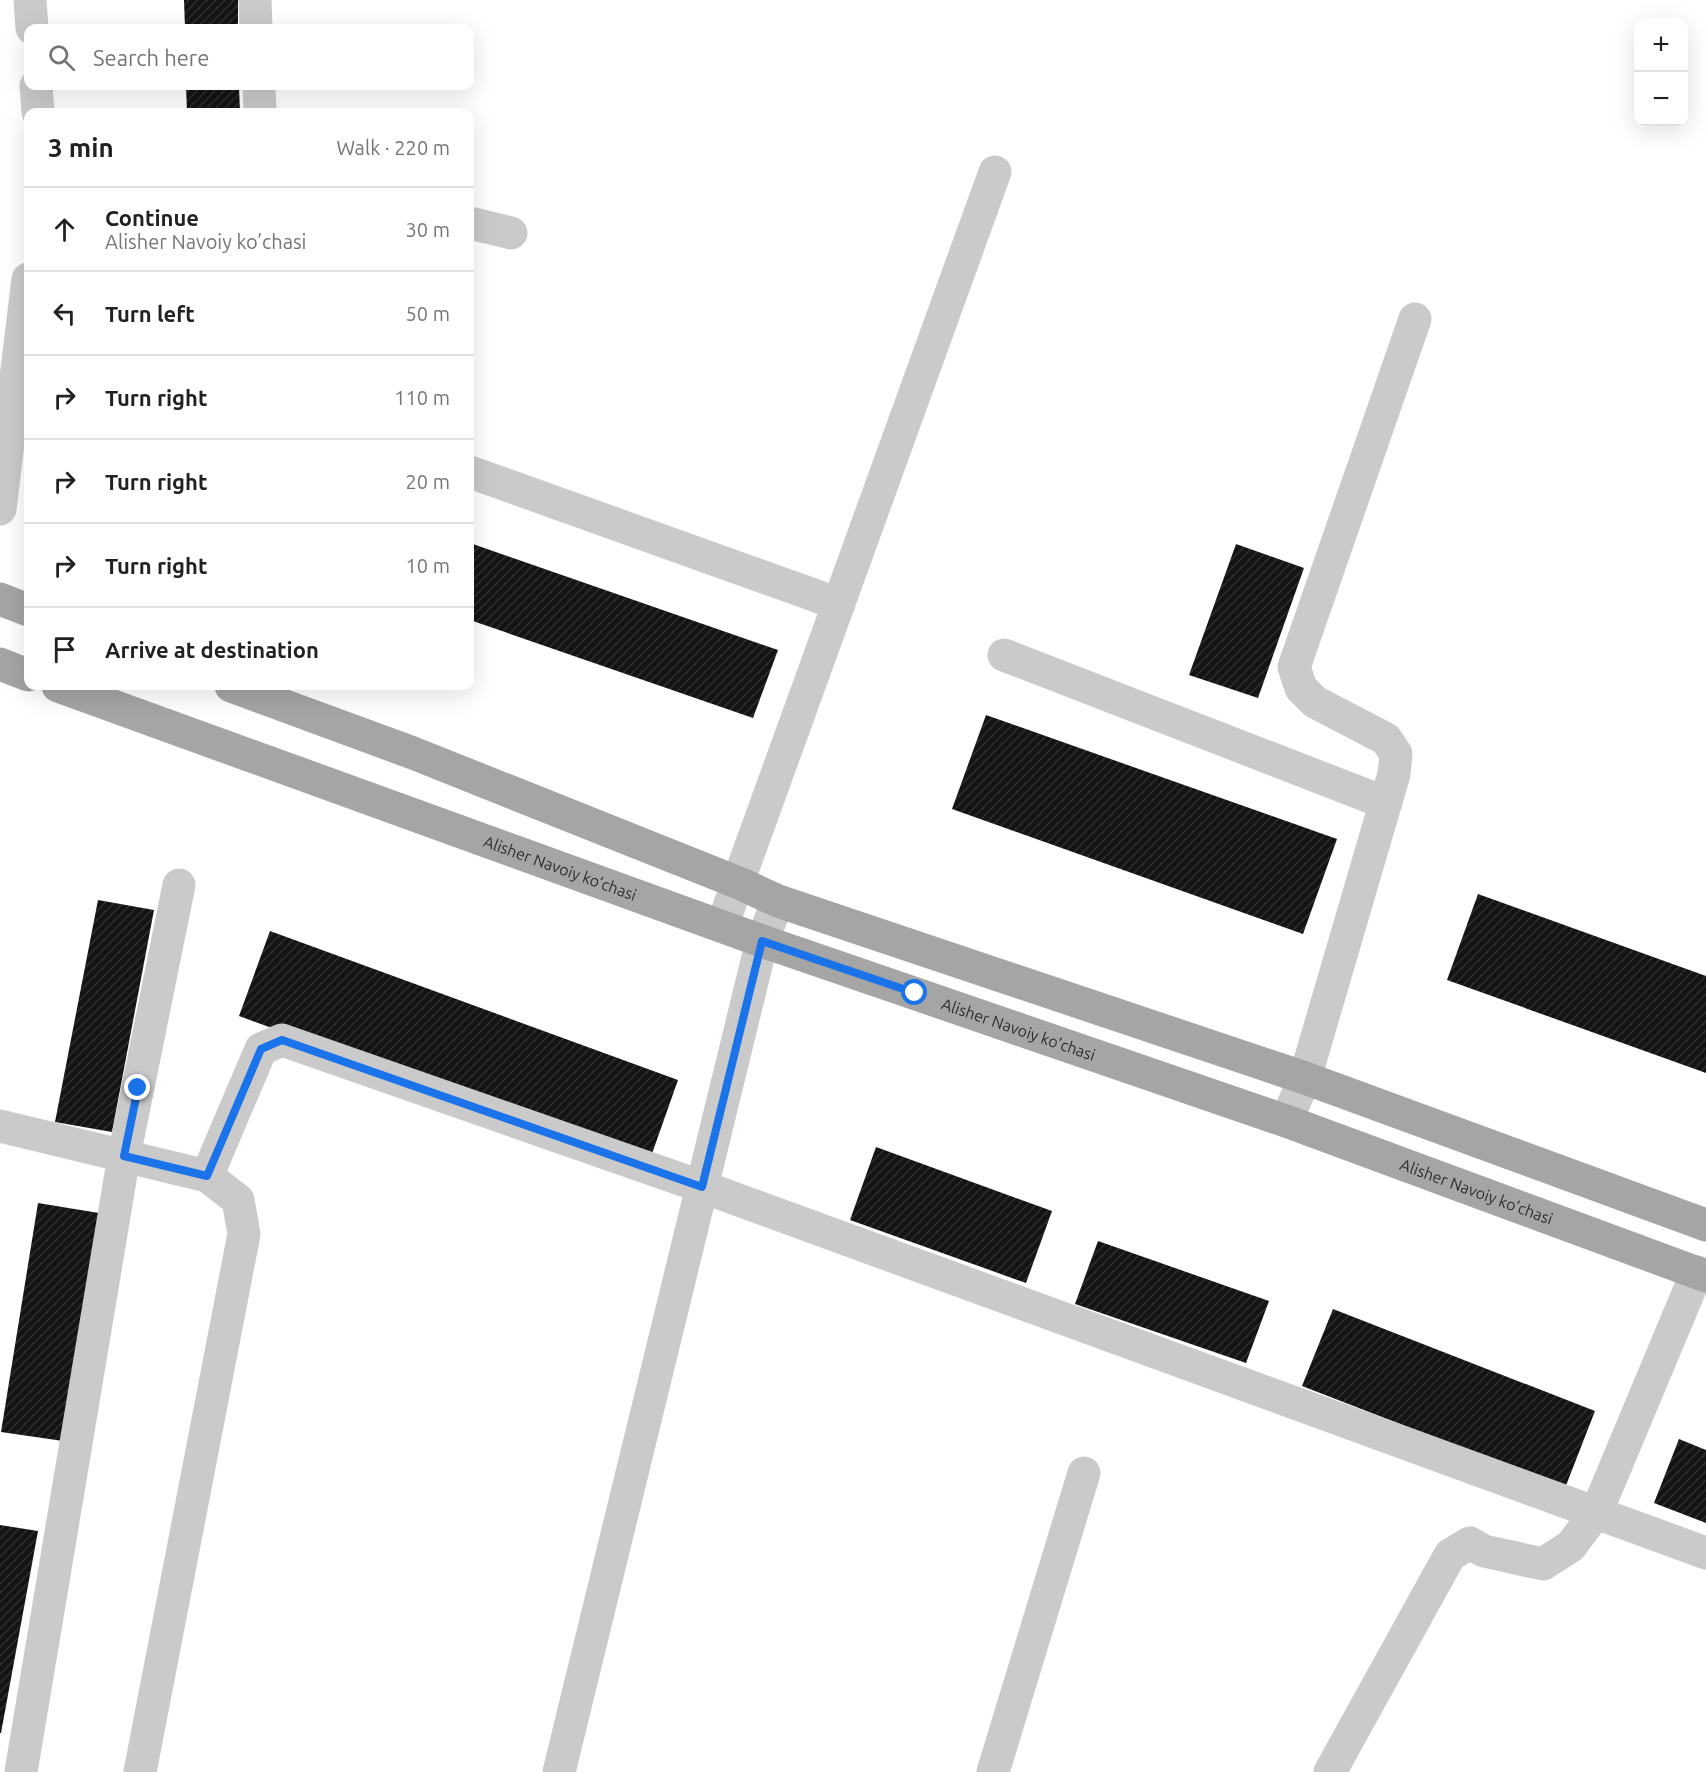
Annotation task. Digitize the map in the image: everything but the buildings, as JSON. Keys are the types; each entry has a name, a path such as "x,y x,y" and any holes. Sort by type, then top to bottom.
{"main road":[{"path":"0,599 24,608"},
{"path":"0,664 24,673"},
{"name":"Alisher Navoiy ko’chasi","path":"69,690 722,927 1286,1121 1701,1274"},
{"path":"242,690 412,753 739,883 778,901 1305,1078 1706,1225"}],"street":[{"path":"30,0 32,24"},
{"path":"255,0 256,24"},
{"path":"36,90 38,108"},
{"path":"259,90 260,108"},
{"path":"722,927 995,172"},
{"path":"474,224 512,233"},
{"path":"0,509 10,350 24,295"},
{"path":"1286,1121 1305,1078 1386,803 1394,774 1396,754 1386,739 1315,702 1301,688 1294,668 1414,319"},
{"path":"474,473 839,604"},
{"path":"1004,655 1386,803"},
{"path":"21,1772 124,1156 179,885"},
{"path":"559,1772 762,941 778,901"},
{"path":"207,1176 261,1049 282,1040 702,1187 1597,1511 1706,1553"},
{"path":"0,1126 207,1176 238,1200 244,1234 140,1772"},
{"path":"1330,1772 1450,1555 1470,1543 1484,1551 1543,1564 1571,1546 1597,1511 1701,1274"},
{"path":"993,1772 1084,1473"}],"route":[{"path":"138,1088 124,1156 207,1176 261,1049 282,1040 702,1187 762,941 915,993"}]}
